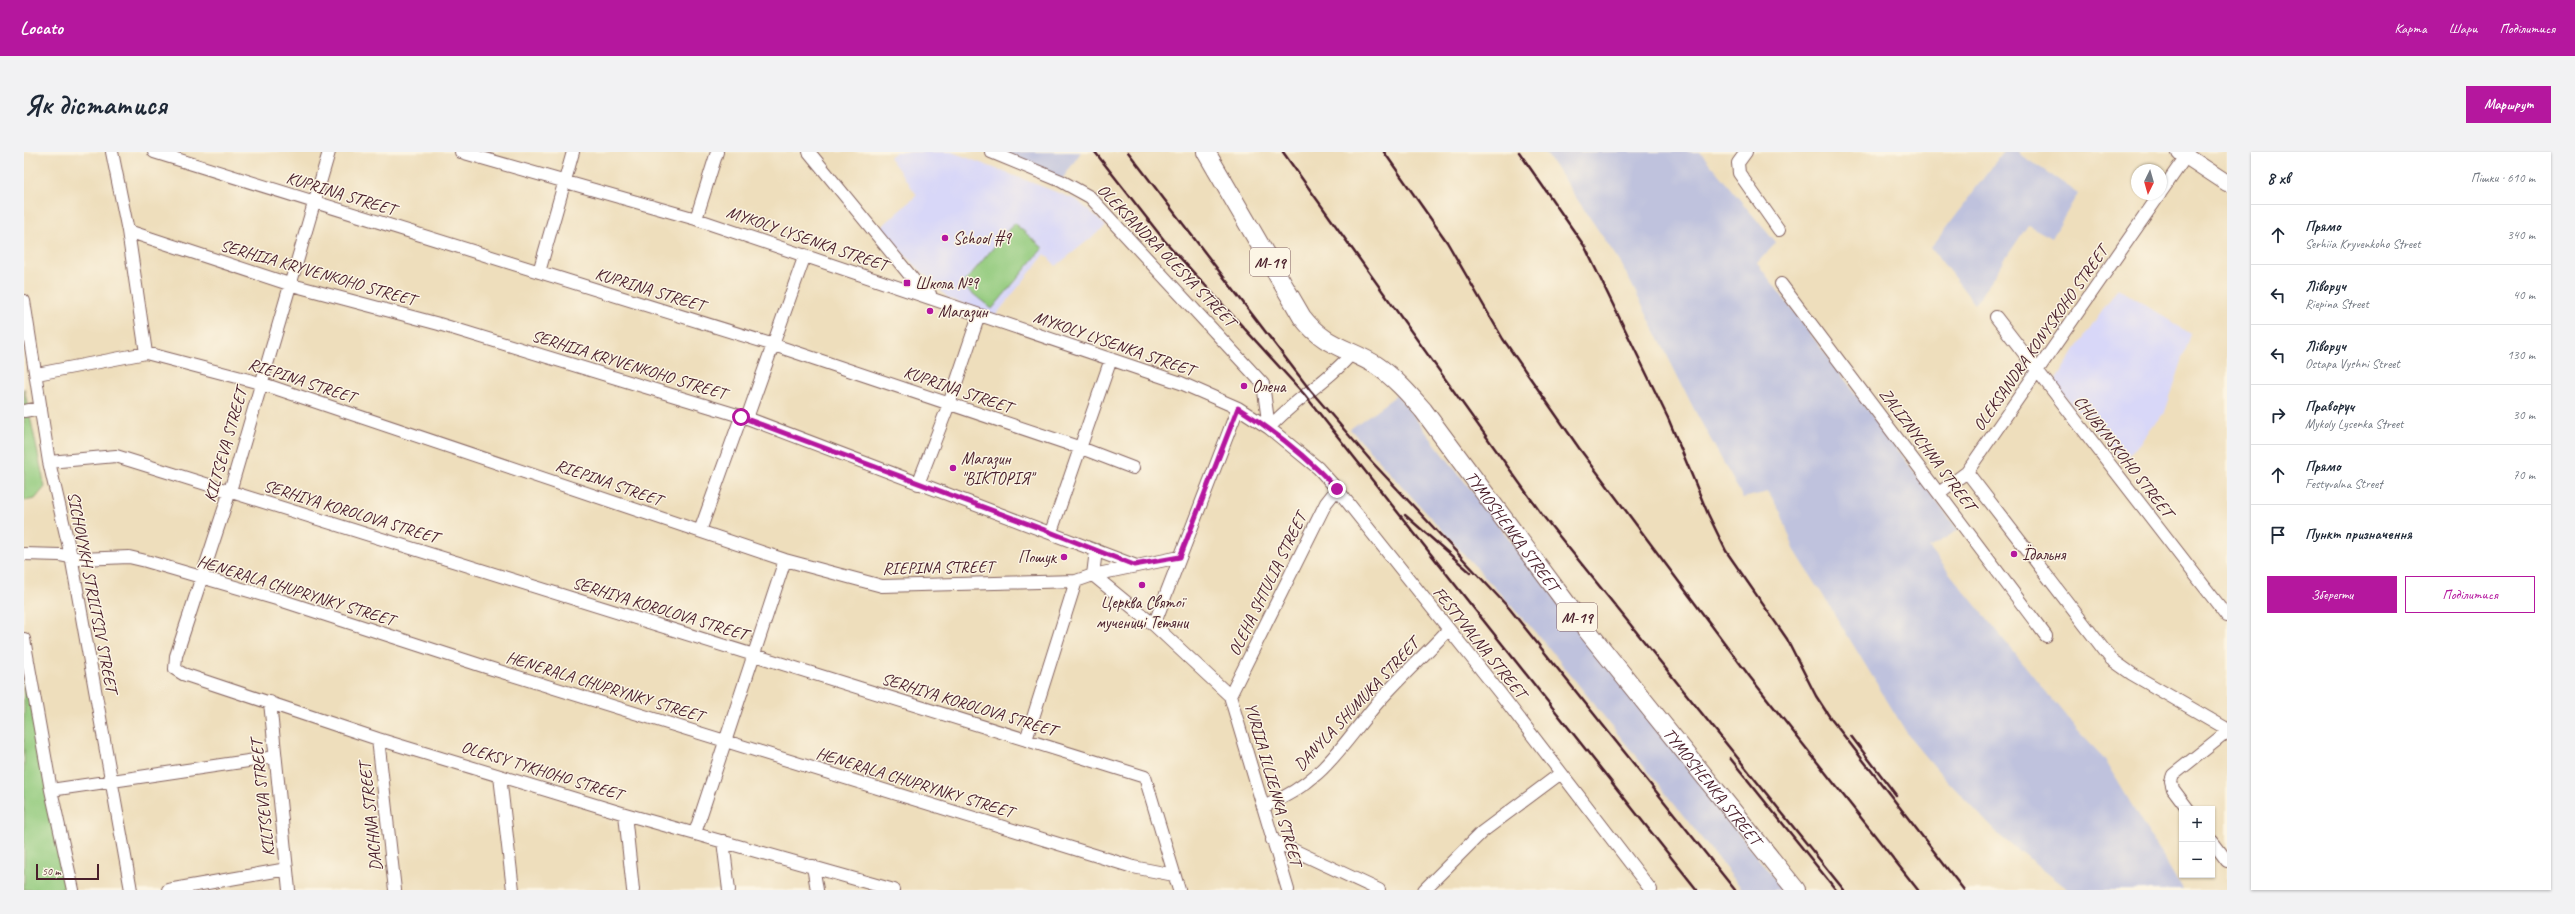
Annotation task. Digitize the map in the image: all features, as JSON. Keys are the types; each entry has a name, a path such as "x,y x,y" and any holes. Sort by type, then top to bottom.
{"highway":[{"name":"М-19","path":"1206,152 1302,317 1314,332 1324,340 1352,353"},
{"name":"TYMOSHENKA STREET","path":"1352,353 1376,365 1423,410 1578,618 1796,890"}],"main road":[{"path":"2185,153 2227,183"}],"street":[{"path":"112,152 128,231 146,352"},
{"name":"KUPRINA STREET","path":"154,152 774,345 1081,448 1133,468"},
{"name":"KILTSEVA STREET","path":"183,674 175,668 176,656 200,578 230,491 260,383 292,285 329,152"},
{"name":"MYKOLY LYSENKA STREET","path":"461,152 696,219 1112,359 1181,383 1238,408 1269,428"},
{"path":"539,272 573,152"},
{"path":"696,219 717,152"},
{"path":"809,152 917,284 945,302"},
{"name":"OLEKSANDRA OLESYA STREET","path":"991,152 1061,181 1090,197 1263,384 1269,428"},
{"path":"1746,152 1738,163 1739,173 1779,230"},
{"name":"OLEKSANDRA KONYSKOHO STREET","path":"2167,182 2185,153"},
{"name":"OLEKSANDRA KONYSKOHO STREET","path":"1939,493 1967,472 2155,200"},
{"name":"SERHIIA KRYVENKOHO STREET","path":"128,231 292,285 439,324 744,417 1134,565"},
{"path":"700,531 744,417 774,345 805,256"},
{"name":"ZALIZNYCHNA STREET","path":"1781,284 2046,636"},
{"name":"SICHOVYKH STRILTSIV STREET","path":"24,301 37,374 49,462 71,556 110,782 131,890"},
{"path":"918,484 949,404 979,315"},
{"name":"CHUBYNSKOHO STREET","path":"1996,317 2227,616"},
{"name":"RIEPINA STREET","path":"37,374 146,352 260,383 785,560 882,586 1076,581 1093,574 1180,557"},
{"path":"1269,428 1288,407 1335,372 1352,353"},
{"path":"1050,532 1112,359"},
{"path":"24,411 41,408"},
{"path":"1154,626 1238,408"},
{"name":"FESTYVALNA STREET","path":"1269,428 1318,468 1337,489 1561,773 1651,890"},
{"name":"SERHIYA KOROLOVA STREET","path":"49,462 116,456 1145,777 1179,890"},
{"path":"1967,472 2111,659 2132,674 2227,731 2173,775 2170,781 2173,789 2186,806"},
{"name":"OLEHA SHTULIA STREET","path":"1230,696 1326,503 1337,489"},
{"path":"1093,574 1096,550"},
{"name":"HENERALA CHUPRYNKY STREET","path":"24,554 71,556 81,559 129,557 280,600 486,668 1133,867 1174,874"},
{"path":"695,833 785,560"},
{"name":"YURIIA ILLIENKA STREET","path":"1093,574 1154,626 1230,696 1288,890"},
{"path":"1026,740 1076,581"},
{"name":"DANYLA SHUMUKA STREET","path":"1263,807 1311,781 1343,748 1374,706 1448,630"},
{"path":"24,638 51,790 73,890"},
{"name":"OLEKSY TYKHOHO STREET","path":"183,674 270,702 378,740 625,814 813,866 871,887 894,890"},
{"name":"KILTSEVA STREET","path":"270,702 289,890"},
{"name":"DACHNA STREET","path":"378,740 395,890"},
{"path":"51,790 275,757"},
{"path":"1424,890 1482,832 1561,773"},
{"path":"500,776 513,890"},
{"path":"625,814 633,890"},
{"path":"1272,840 1379,890"},
{"path":"723,841 729,890"},
{"path":"2213,842 2227,861"},
{"path":"813,866 817,890"},
{"path":"168,890 287,869"}],"shaded area":[{"name":"School #9","path":"896,152 952,152 1077,200 1106,226 1056,266 1045,254 995,316 948,298 879,229 917,195 889,157"},
{"path":"991,152 1081,152 1061,181"},
{"path":"1545,152 1700,152 1776,243 1757,263 1958,530 1929,548 2078,731 2104,758 2182,890 2069,890 2001,837 1941,774 1908,735 1794,549 1781,513 1768,492 1743,498 1695,411 1622,265"},
{"path":"2003,152 2017,152 2078,193 2052,238 2028,225 1975,304 1931,248"},
{"path":"2118,288 2191,334 2165,412 2124,462 2053,383"},
{"path":"1397,395 1783,890 1743,890 1545,643 1350,429"}],"green space":[{"path":"1014,223 1043,248 992,309 962,285"},
{"path":"24,388 45,487 35,499 24,501"},
{"path":"24,671 70,890 24,890"}],"railway":[{"path":"1095,152 1164,240 1304,394 1697,890"},
{"path":"1128,152 1310,390 1372,462 1509,608 1735,890"},
{"path":"1283,152 1543,516 1844,890"},
{"path":"1384,152 1447,242 1503,339 1579,448 1750,677 1918,890"},
{"path":"1519,152 1585,247 1668,418 1708,514 1726,551 1787,639 1816,696 1831,719 1964,890"},
{"path":"1405,515 1470,572"},
{"path":"1851,736 1896,795"},
{"path":"1730,758 1836,890"}],"place":[{"name":"School #9","path":"945,238"},
{"name":"Школа №9","path":"907,283"},
{"name":"Магазин","path":"930,311"},
{"name":"Олена","path":"1244,386"},
{"name":"Магазин \"ВІКТОРІЯ\"","path":"953,468"},
{"name":"Їдальня","path":"2014,554"},
{"name":"Пошук","path":"1064,557"},
{"name":"Церква Святої мучениці Тетяни","path":"1142,585"}],"route":[{"path":"741,417 1050,532 1134,565 1180,557 1238,408 1269,428 1303,455 1318,468 1337,489"}]}
